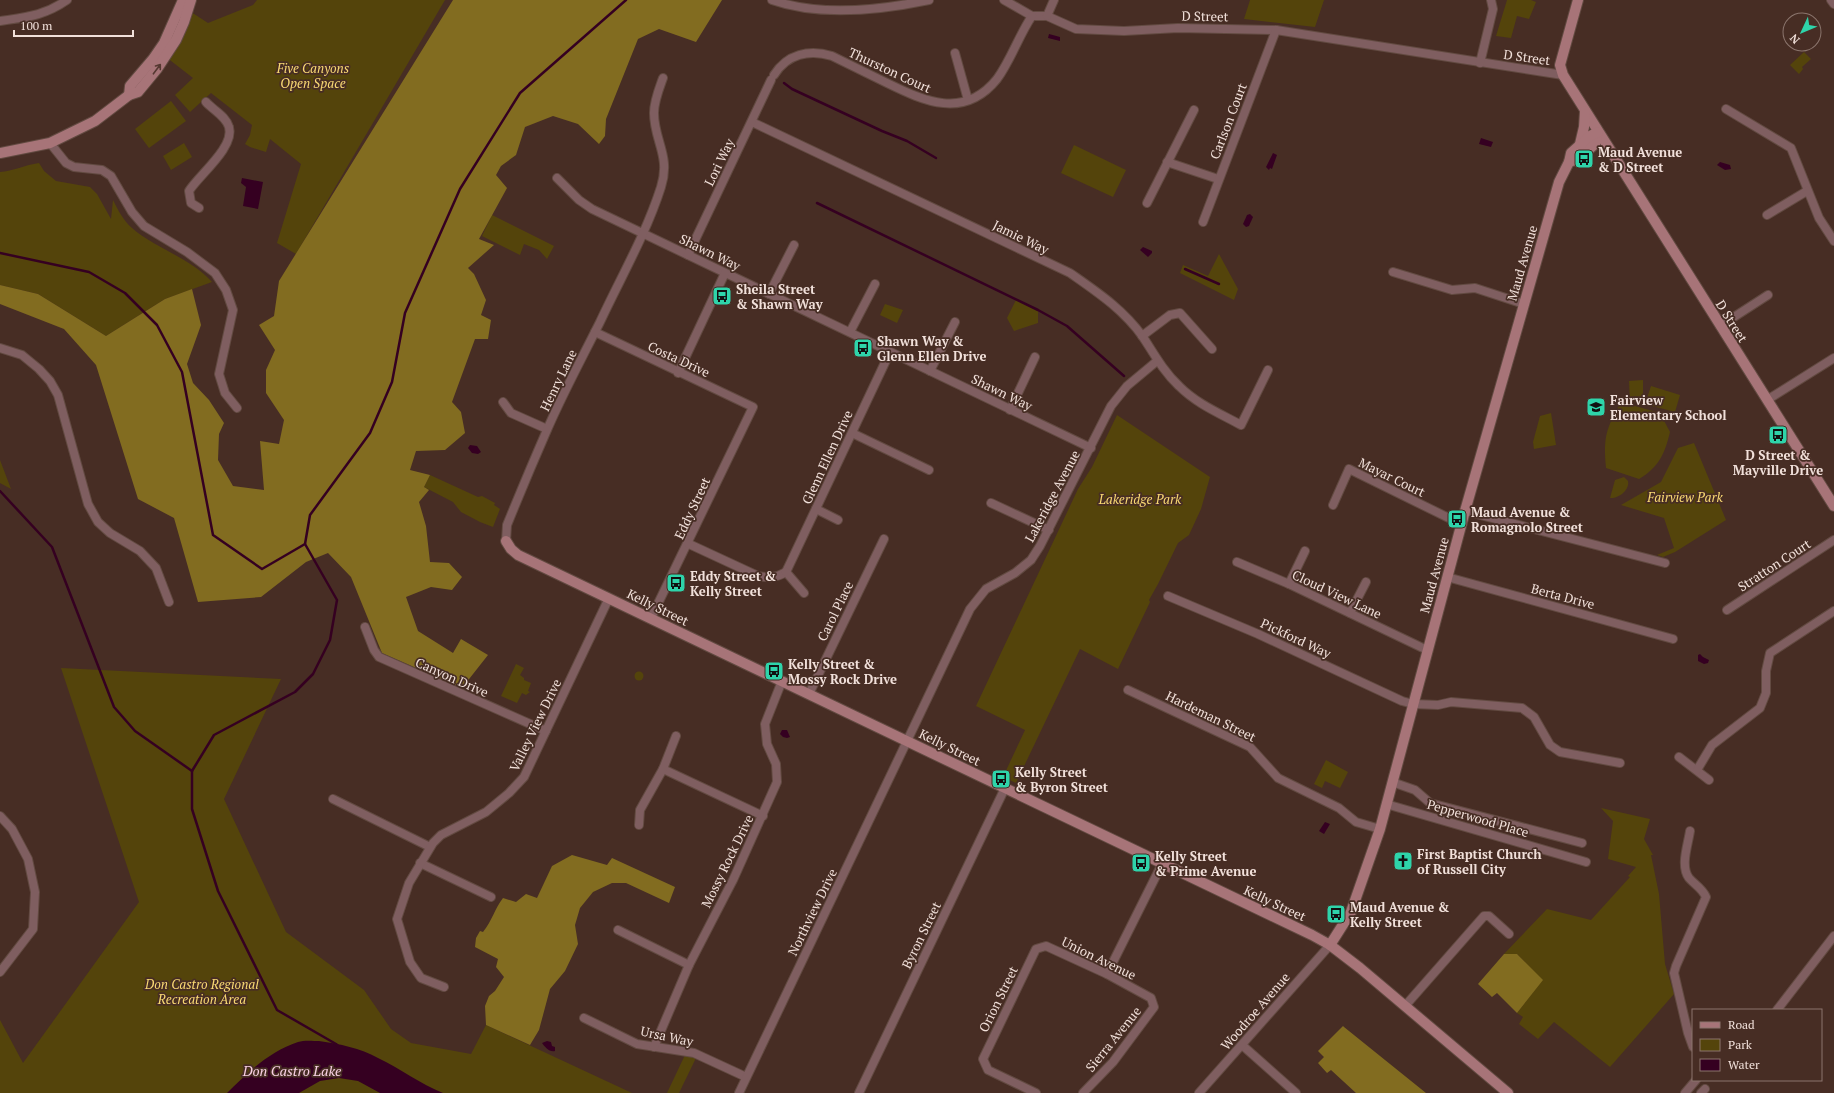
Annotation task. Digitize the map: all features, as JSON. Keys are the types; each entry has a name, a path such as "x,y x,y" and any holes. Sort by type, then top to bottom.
{"street":[{"path":"0,21 29,18 54,8 67,0"},
{"path":"129,95 130,86 153,59 164,43 183,0"},
{"path":"0,154 50,143 95,121 129,95 138,92 157,69 176,40 191,0"},
{"path":"772,0 808,8 839,10 901,6 929,0"},
{"path":"1004,0 1032,16"},
{"path":"1047,16 1054,0"},
{"path":"1480,63 1493,9 1491,0"},
{"path":"1563,75 1560,65 1578,0"},
{"path":"1831,0 1834,4"},
{"name":"D Street","path":"1032,16 1047,16 1076,29 1124,31 1178,28 1276,30 1563,75 1834,506"},
{"name":"Thurston Court","path":"772,78 782,64 790,58 811,52 822,53 832,56 917,97 933,102 950,104 968,100 988,88 997,79 1032,16"},
{"name":"Carlson Court","path":"1203,222 1218,179 1276,30"},
{"path":"955,53 968,100"},
{"name":"Henry Lane","path":"506,541 507,525 547,429 643,233 664,177 665,160 662,145 655,129 654,112 656,98 663,78"},
{"name":"Lori Way","path":"688,255 772,78"},
{"path":"199,208 192,203 189,191 219,156 230,136 229,127 225,119 206,102"},
{"path":"1726,109 1791,148 1819,218 1834,241"},
{"path":"1147,203 1194,110"},
{"path":"1580,144 1584,133 1585,112"},
{"name":"Jamie Way","path":"752,122 1070,273 1112,303 1142,336 1157,361 1178,386 1197,402 1241,425 1268,370"},
{"path":"1569,162 1578,159 1595,144 1598,132"},
{"name":"Maud Avenue","path":"1330,945 1351,912 1380,829 1461,524 1559,182 1569,162 1571,153 1580,144 1598,132"},
{"path":"50,143 66,162 74,167 102,170 111,176 132,212 144,226 187,252 215,273 226,290 233,310 219,374 225,393 237,408"},
{"path":"1167,162 1218,179"},
{"name":"Shawn Way","path":"557,178 567,190 585,204 725,273 1091,448"},
{"path":"1767,215 1807,191"},
{"path":"769,294 794,245"},
{"path":"1393,272 1452,290 1475,288 1524,304"},
{"path":"678,373 725,273"},
{"path":"850,332 875,284"},
{"path":"1720,326 1768,295"},
{"path":"1142,336 1170,315 1180,313 1212,349"},
{"path":"930,371 955,322"},
{"name":"Costa Drive","path":"595,332 678,373 753,407"},
{"path":"0,348 22,355 50,380 58,395 88,504 98,522 110,533 140,551 156,568 169,602"},
{"name":"Glenn Ellen Drive","path":"786,572 890,352"},
{"path":"1010,410 1035,357"},
{"path":"1767,400 1834,358"},
{"name":"Lakeridge Avenue","path":"906,741 970,609 986,589 1015,573 1031,560 1049,530 1070,485 1091,448 1110,406 1127,386 1157,361"},
{"path":"503,402 511,413 547,429"},
{"name":"Eddy Street","path":"651,618 753,407"},
{"path":"852,434 929,470"},
{"name":"Mayar Court","path":"1333,505 1348,470 1461,524"},
{"path":"991,502 1049,530"},
{"path":"816,509 838,520"},
{"path":"1465,511 1665,563"},
{"name":"Carol Place","path":"809,694 884,539"},
{"name":"Stratton Court","path":"1727,610 1834,540"},
{"name":"Kelly Street","path":"506,541 511,549 518,555 1312,935 1330,945 1360,968 1508,1093"},
{"path":"688,544 758,576 768,578 778,576 786,572 804,593"},
{"path":"1289,584 1305,551"},
{"name":"Cloud View Lane","path":"1237,562 1289,584 1427,650"},
{"name":"Berta Drive","path":"1447,578 1673,639"},
{"path":"1350,613 1366,582"},
{"name":"Pickford Way","path":"1168,596 1258,634 1400,701 1413,704 1438,705 1451,702 1522,708 1534,717 1550,745 1560,752 1620,763"},
{"name":"Valley View Drive","path":"444,987 421,978 410,962 397,919 409,883 430,847 444,833 486,812 509,793 524,777 609,598"},
{"path":"1696,770 1712,745 1760,708 1766,693 1766,671 1770,653 1834,612"},
{"name":"Canyon Drive","path":"365,627 374,650 379,657 546,731"},
{"name":"Mossy Rock Drive","path":"654,1047 689,965 763,816 777,782 776,764 767,744 765,724 782,681"},
{"name":"Hardeman Street","path":"1128,690 1250,747 1278,778 1339,808 1356,822 1380,829"},
{"path":"638,825 640,810 663,769 676,736"},
{"name":"Northview Drive","path":"739,1093 906,741"},
{"path":"1679,758 1708,780"},
{"path":"663,769 763,816"},
{"path":"1392,782 1415,790 1422,797 1435,805 1582,843"},
{"name":"Byron Street","path":"859,1093 1005,788"},
{"path":"333,799 430,847"},
{"name":"Pepperwood Place","path":"1386,804 1586,862"},
{"path":"0,816 12,829 28,859 35,892 33,929 0,972"},
{"path":"1690,831 1684,867 1689,878 1702,889 1706,897 1676,966 1674,974 1692,1044"},
{"path":"420,863 491,897"},
{"path":"1107,974 1162,864"},
{"path":"1405,1006 1484,916 1489,916 1509,934"},
{"path":"618,930 689,965"},
{"path":"1778,1009 1834,936"},
{"name":"Woodroe Avenue","path":"1199,1093 1330,945"},
{"name":"Union Avenue","path":"1036,949 1046,946 1107,974 1151,998"},
{"name":"Orion Street","path":"1036,949 983,1060 988,1070 1036,1093"},
{"name":"Sierra Avenue","path":"1083,1093 1113,1062 1154,1007 1151,998"},
{"name":"Ursa Way","path":"584,1018 637,1044 672,1048 694,1053 746,1077"},
{"path":"1242,1045 1296,1093"},
{"path":"1685,1093 1695,1081"}],"green space":[{"name":"Five Canyons Open Space","path":"257,0 445,0 296,254 277,243 301,164 270,139 266,152 245,144 250,135 252,125 211,93 190,112 175,95 193,78 166,57 188,10 208,23 253,5"},
{"path":"1250,0 1324,0 1315,27 1244,19"},
{"path":"1507,0 1531,0 1536,2 1529,19 1517,16 1511,38 1496,36"},
{"path":"1804,52 1811,59 1802,67 1803,69 1799,74 1790,65"},
{"path":"171,101 186,121 149,148 135,129"},
{"path":"184,143 192,157 171,170 163,156"},
{"path":"1074,145 1126,170 1113,197 1061,173"},
{"path":"39,163 44,171 56,181 90,187 97,194 111,219 113,200 123,218 132,228 152,242 194,266 212,282 165,299 106,336 38,294 0,285 0,172"},
{"path":"492,215 554,246 547,259 539,250 524,244 520,255 482,236"},
{"path":"1219,254 1238,289 1234,300 1180,273 1183,265 1208,276"},
{"path":"1016,300 1038,311 1038,323 1014,331 1007,318"},
{"path":"885,304 903,310 897,323 880,315"},
{"path":"1643,380 1643,402 1630,402 1629,381"},
{"path":"1651,386 1680,395 1675,412 1645,404"},
{"path":"1621,402 1660,413 1670,432 1666,447 1660,459 1652,470 1639,479 1606,468 1605,441 1612,419"},
{"path":"1551,413 1556,445 1534,449 1533,442 1540,416"},
{"name":"Lakeridge Park","path":"1117,415 1210,477 1201,509 1189,535 1178,543 1149,600 1150,602 1118,669 1080,649 1016,783 1003,777 1025,730 976,706 1078,489 1092,467"},
{"name":"Fairview Park","path":"1694,443 1726,520 1675,552 1663,557 1657,555 1674,548 1664,518 1621,505 1661,482 1678,448"},
{"path":"0,460 11,489 0,483"},
{"path":"430,475 478,497 482,496 495,503 494,505 500,509 493,527 461,512 453,502 424,487"},
{"path":"1624,477 1628,481 1625,491 1616,497 1610,498 1615,480"},
{"path":"516,664 524,668 520,675 524,678 524,680 531,683 528,691 530,692 526,695 522,693 517,703 501,696"},
{"name":"Don Castro Regional Recreation Area","path":"61,668 281,679 224,799 286,932 364,990 391,1029 411,1043 471,1054 486,1025 632,1093 0,1093 0,1020 23,1063 139,902"},
{"path":"637,672 641,672 643,676 641,680 637,680 635,678 635,674"},
{"path":"1326,760 1348,772 1340,788 1325,781 1322,788 1314,784"},
{"path":"1601,808 1650,819 1644,839 1653,855 1651,855 1659,894 1665,964 1674,994 1610,1067 1554,1022 1538,1039 1519,1024 1523,1017 1517,1013 1542,980 1517,954 1504,954 1547,909 1591,920 1630,877 1628,876 1636,867 1608,859 1613,821"},
{"path":"685,1055 696,1058 679,1093 667,1093"}],"shaded area":[{"path":"453,0 722,0 696,42 659,29 638,39 606,119 605,136 599,144 578,124 553,116 525,127 516,155 501,166 496,175 507,188 479,239 494,245 468,268 474,274 486,300 481,315 491,320 488,339 475,339 452,402 461,412 465,433 445,450 416,451 410,470 430,475 424,487 429,490 419,502 426,526 430,562 449,563 462,577 452,590 431,587 406,597 418,631 453,653 461,639 488,655 462,688 382,653 351,577 328,553 306,562 261,597 198,602 174,518 138,499 96,365 64,329 0,304 0,285 38,294 106,336 165,299 192,289 201,325 187,364 193,383 209,400 224,423 219,434 218,460 233,486 264,490 260,441 279,444 284,420 266,393 266,370 275,350 259,325 274,316 279,281"},
{"path":"572,855 607,865 612,858 675,887 669,903 626,883 612,883 593,892 580,908 575,925 578,944 565,971 550,989 539,1030 530,1045 486,1025 485,1006 489,996 495,991 504,977 496,967 498,959 475,947 476,938 480,931 483,932 486,928 503,898 516,902 526,894 537,898 552,866"},
{"path":"1504,954 1517,954 1543,980 1517,1013 1497,993 1492,997 1478,984"},
{"path":"1343,1026 1426,1093 1356,1093 1331,1070 1327,1073 1318,1063 1324,1057 1318,1051"}],"water":[{"path":"1049,34 1060,37 1060,41 1048,38"},
{"path":"1481,138 1493,142 1491,147 1479,144"},
{"path":"1273,153 1277,155 1272,169 1270,168 1269,170 1266,167"},
{"path":"1720,162 1730,165 1731,169 1725,170 1717,165"},
{"path":"242,178 263,182 258,209 243,206 246,187 241,183"},
{"path":"1250,214 1253,217 1249,226 1246,227 1243,224 1247,215"},
{"path":"1143,247 1152,251 1148,257 1140,250"},
{"path":"470,445 477,446 481,452 478,454 472,453 468,448"},
{"path":"1700,654 1709,660 1708,663 1704,664 1698,661 1698,655"},
{"path":"782,730 787,730 790,737 783,737 780,734"},
{"path":"1325,822 1330,824 1324,834 1319,831"},
{"name":"Don Castro Lake","path":"300,1041 319,1041 357,1049 386,1062 443,1093 380,1093 358,1081 339,1078 320,1081 299,1093 227,1093 251,1070 278,1051"},
{"path":"547,1041 551,1042 552,1046 555,1047 555,1051 549,1050 542,1043"}],"waterway":[{"path":"338,1046 277,1010 218,891 192,809 192,771 214,735 295,692 313,674 330,640 337,600 305,544 310,515 370,433 392,382 405,313 460,189 520,93 626,0"},
{"path":"784,83 792,89 907,141 936,158"},
{"path":"817,203 1038,310 1067,326 1124,376"},
{"path":"0,253 89,272 125,293 157,325 182,372 213,535 262,569 305,544"},
{"path":"1185,269 1219,284"},
{"path":"0,491 52,547 114,707 135,731 192,771"}],"place":[{"name":"Maud Avenue & D Street","path":"1584,159"},
{"name":"Sheila Street & Shawn Way","path":"722,296"},
{"name":"Shawn Way & Glenn Ellen Drive","path":"863,348"},
{"name":"Fairview Elementary School","path":"1596,407"},
{"name":"D Street & Mayville Drive","path":"1778,435"},
{"name":"Maud Avenue & Romagnolo Street","path":"1457,519"},
{"name":"Eddy Street & Kelly Street","path":"676,583"},
{"name":"Kelly Street & Mossy Rock Drive","path":"774,671"},
{"name":"Kelly Street & Byron Street","path":"1001,779"},
{"name":"First Baptist Church of Russell City","path":"1403,861"},
{"name":"Kelly Street & Prime Avenue","path":"1141,863"},
{"name":"Maud Avenue & Kelly Street","path":"1336,914"}]}
